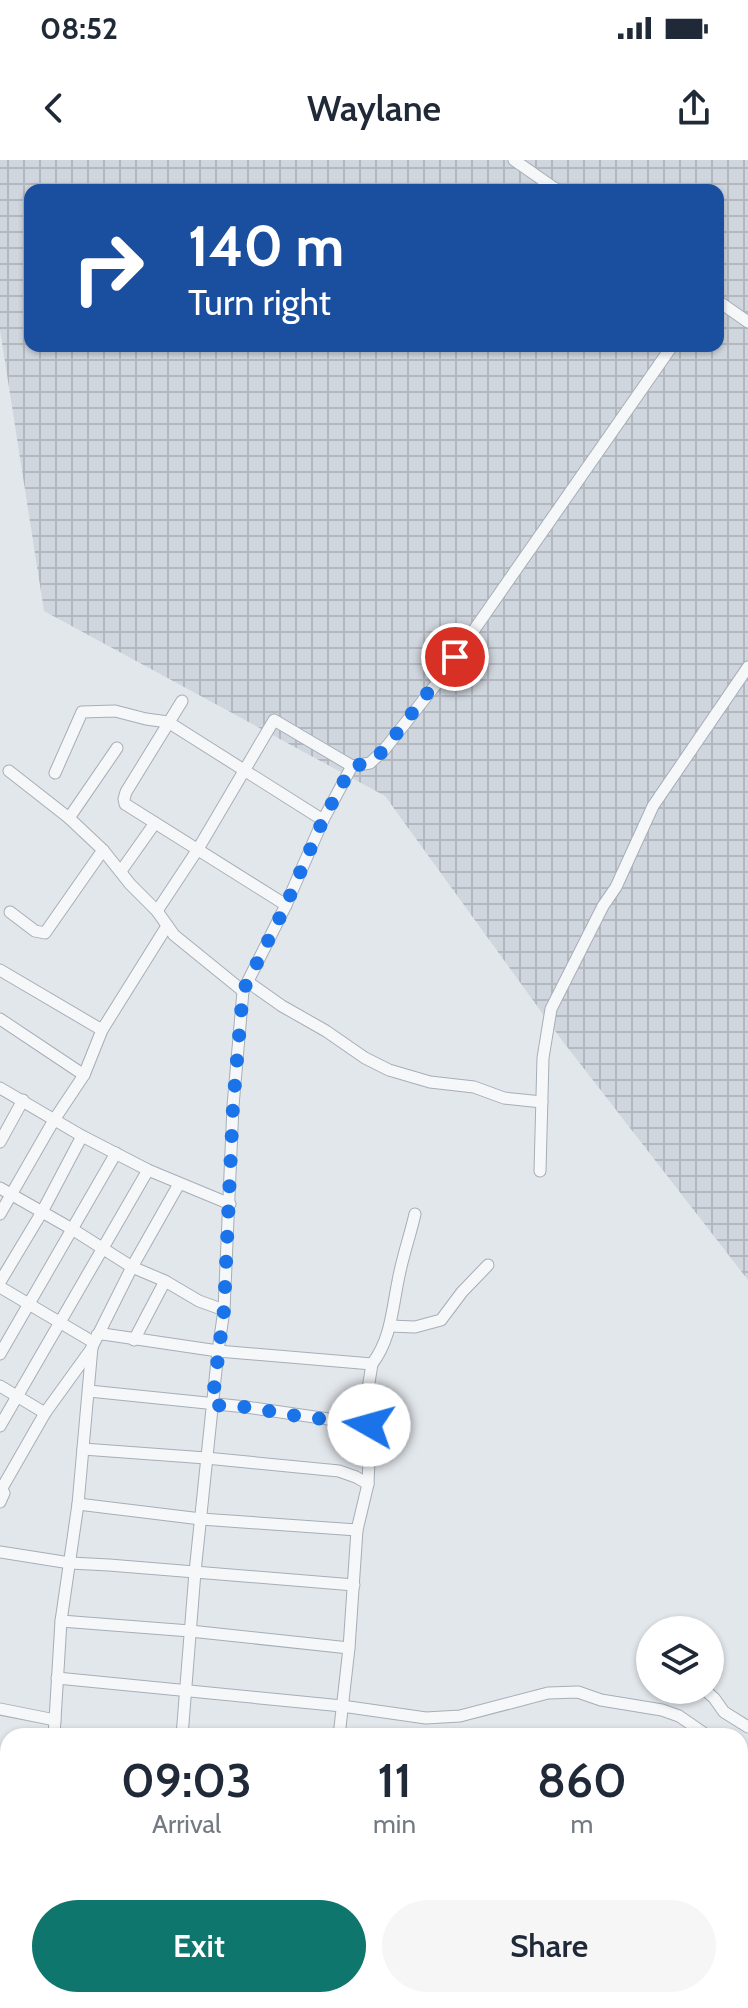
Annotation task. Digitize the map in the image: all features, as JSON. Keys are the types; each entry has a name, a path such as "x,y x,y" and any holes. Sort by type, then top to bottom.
{"street":[{"path":"514,160 548,184"},
{"path":"724,305 748,322"},
{"path":"157,911 198,849 274,720 352,766 370,763 384,750 437,683 668,352"},
{"path":"540,1171 543,1058 551,1009 603,906 616,887 653,806 748,667"},
{"path":"182,701 126,792 125,804 286,905"},
{"path":"55,773 82,712 115,711 168,722 323,820"},
{"path":"69,818 117,748"},
{"path":"183,1728 206,1458 224,1310 233,1106 246,986 323,820 352,766"},
{"path":"9,771 69,818 103,850 174,935 246,986 389,1070 430,1082 474,1087 504,1098 542,1102"},
{"path":"121,871 155,823"},
{"path":"10,912 35,931 45,933 103,850"},
{"path":"0,1214 54,1120 84,1075 102,1030 167,926"},
{"path":"0,970 102,1030"},
{"path":"0,1019 84,1075"},
{"path":"0,1088 148,1170 230,1204"},
{"path":"0,1142 23,1100"},
{"path":"82,1136 0,1284 94,1342"},
{"path":"0,1354 116,1153"},
{"path":"0,1426 148,1170"},
{"path":"0,1502 4,1493 1,1488 45,1413 94,1342 179,1184"},
{"path":"0,1188 132,1267 165,1281 199,1301 224,1310"},
{"path":"340,1728 357,1530 368,1484 369,1425 366,1401 372,1364 381,1351 390,1326 398,1278 415,1214"},
{"path":"390,1326 415,1327 441,1320 488,1265"},
{"path":"134,1340 165,1281"},
{"path":"54,1728 61,1621 78,1504 94,1342 103,1334 218,1351 372,1364"},
{"path":"0,1386 45,1413"},
{"path":"89,1391 246,1407 369,1425"},
{"path":"83,1449 339,1471 368,1484"},
{"path":"78,1504 201,1519 357,1530"},
{"path":"0,1552 70,1563 354,1585"},
{"path":"61,1621 349,1648"},
{"path":"57,1678 342,1706 426,1718 460,1716 548,1693 578,1692 601,1700 662,1710 679,1716 696,1728"},
{"path":"718,1704 724,1712 748,1727"},
{"path":"0,1709 55,1720"}],"shaded area":[{"path":"0,160 748,160 748,1280 561,1039 385,796 44,611 0,330"}],"route":[{"path":"369,1425 212,1405 224,1310 233,1106 243,991 286,905 323,820 352,766 370,763 384,750 455,657"}]}
